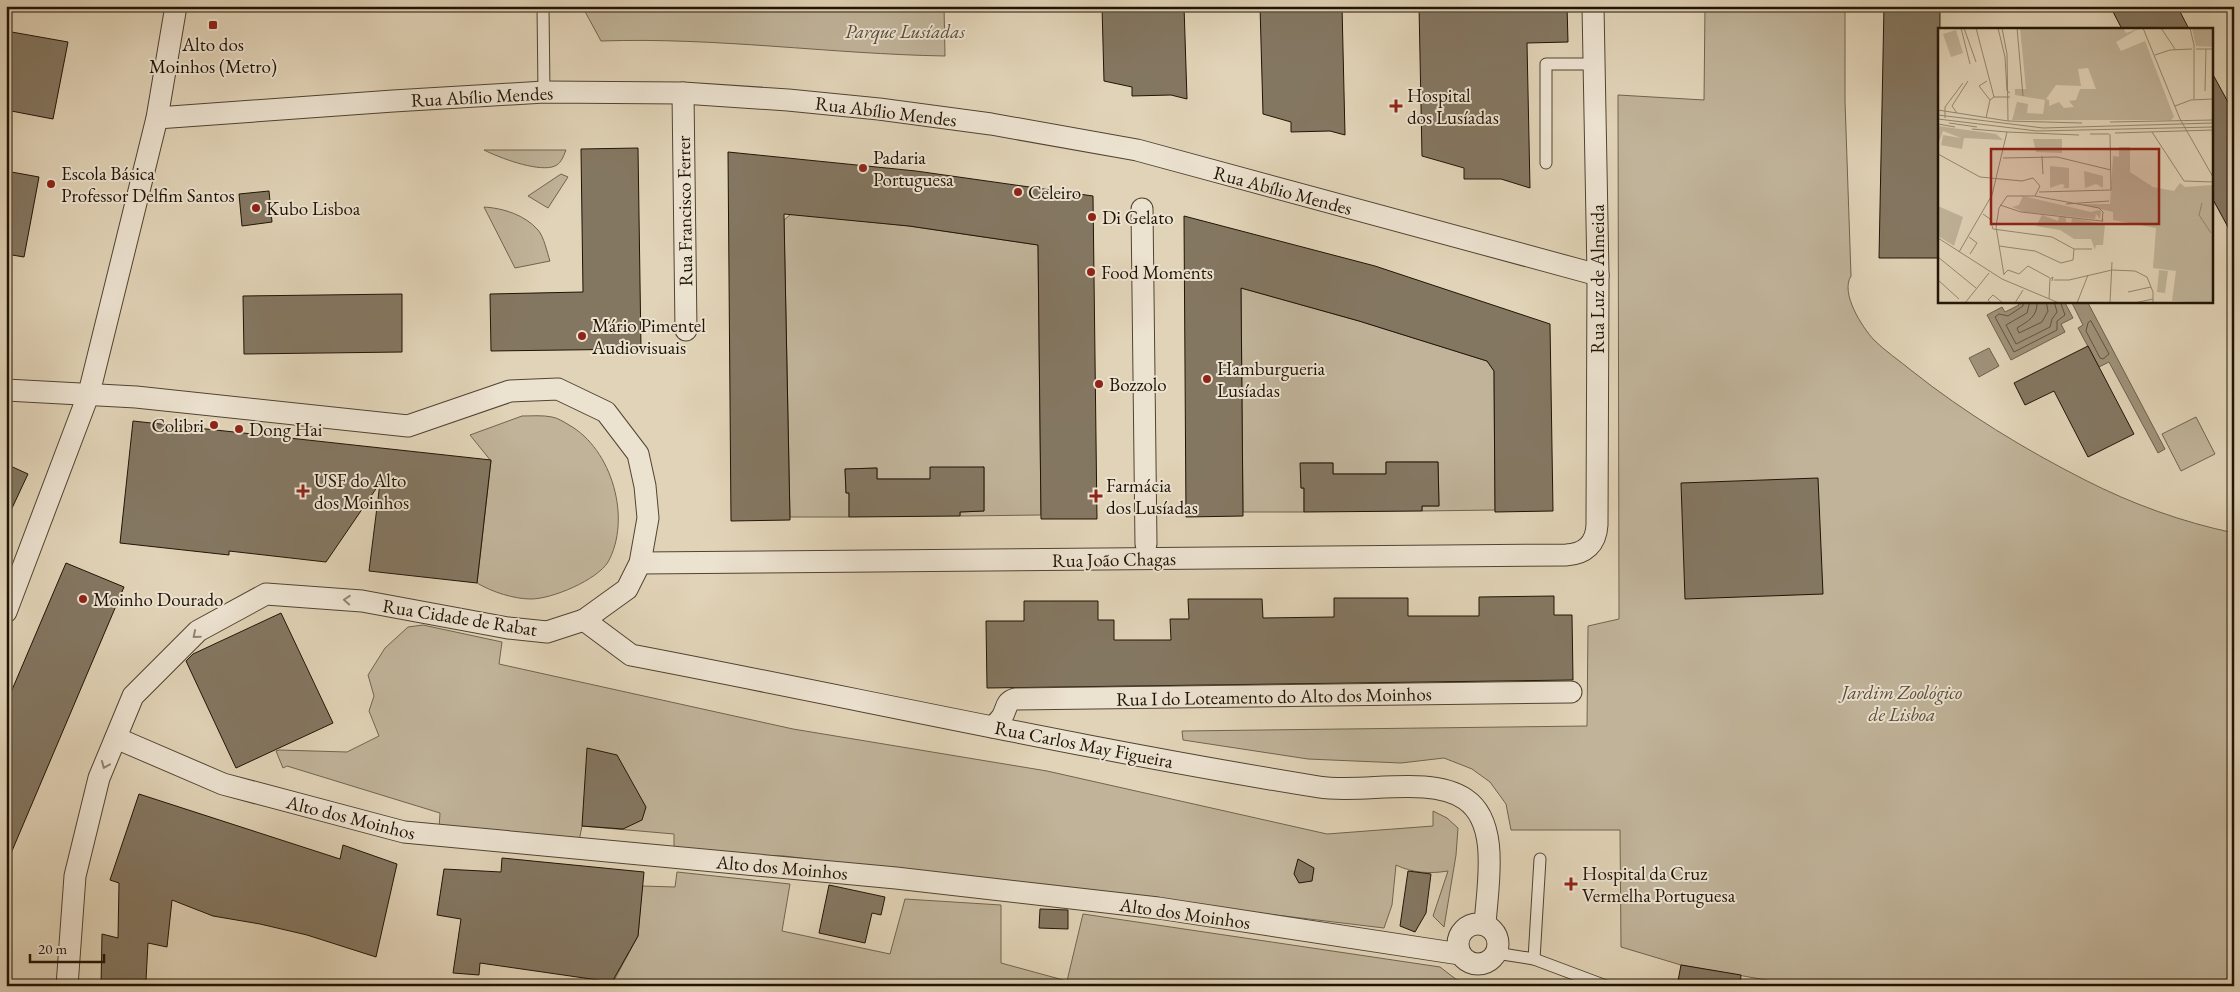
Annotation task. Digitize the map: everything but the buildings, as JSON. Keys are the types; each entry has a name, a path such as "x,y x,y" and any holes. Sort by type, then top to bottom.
{"street":[{"path":"6,612 89,393 157,118 176,6"},
{"name":"Rua Luz de Almeida","path":"1587,548 1593,542 1596,532 1598,275 1593,6"},
{"name":"Rua Abílio Mendes","path":"157,118 544,92 683,93 788,100 879,109 991,124 1105,143 1598,275"},
{"name":"Rua Francisco Ferrer","path":"683,93 686,330"},
{"path":"1142,210 1146,544"},
{"name":"Rua Cidade de Rabat","path":"6,390 89,393 408,426 510,391 558,389 606,412 638,454 646,486 648,518 640,563 627,589 584,620 547,632 508,628 362,601 266,594 198,632 133,696 99,778 75,876 67,986"},
{"name":"Rua João Chagas","path":"640,563 1566,555 1579,553 1587,548"},
{"name":"Rua Carlos May Figueira","path":"584,620 631,655 1130,754 1324,788 1439,788 1466,799 1478,813 1488,833 1485,925"},
{"name":"Rua I do Loteamento do Alto dos Moinhos","path":"993,727 1003,716 1006,705 1010,700 1015,699 1571,692"},
{"name":"Alto dos Moinhos","path":"116,738 224,784 404,832 896,878 1138,905 1460,954"},
{"path":"1476,924 1485,925 1492,929 1497,936 1498,945 1496,953 1486,963 1478,964 1465,959 1460,954 1458,938 1462,931 1469,926 1476,924"}],"lane":[{"path":"543,6 544,92"},
{"path":"1546,163 1546,64 1594,64"},
{"path":"1534,959 1540,859"},
{"path":"1496,953 1534,959 1606,986"}],"green space":[{"name":"Parque Lusíadas","path":"582,6 944,6 945,56 687,41 601,41"},
{"name":"Jardim Zoológico de Lisboa","path":"1705,6 1845,6 1845,101 1851,276 1848,283 1848,291 1854,310 1874,340 1953,401 2017,443 2062,468 2103,489 2176,518 2234,533 2234,986 1800,986 1681,965 1621,947 1620,830 1511,830 1506,804 1490,782 1472,769 1444,758 1401,763 1308,759 1183,740 1182,731 1587,726 1588,626 1619,619 1618,95 1704,100"},
{"path":"484,150 566,150 558,164 545,168 518,163"},
{"path":"561,174 568,177 548,208 528,196"},
{"path":"484,207 513,213 527,220 538,230 542,237 550,261 515,268"},
{"path":"791,214 909,226 1038,245 1041,515 960,516 960,512 984,511 984,467 930,479 877,479 877,468 845,469 846,493 849,493 849,517 790,517 784,220"},
{"path":"1241,288 1359,321 1487,361 1494,371 1495,510 1422,511 1422,506 1439,506 1438,462 1386,462 1386,474 1333,474 1333,463 1302,463 1301,488 1304,489 1304,512 1243,512"},
{"path":"522,416 548,416 561,420 584,436 597,450 607,468 614,486 618,506 618,526 615,545 608,562 602,569 584,582 562,592 531,599 503,594 477,583 491,461 470,435"},
{"path":"2196,417 2215,454 2181,471 2162,434"},
{"path":"423,625 502,642 499,664 793,729 1047,771 1327,834 1433,826 1433,811 1447,818 1458,828 1456,855 1444,927 1433,916 1448,871 1421,872 1396,865 1392,905 1384,928 784,856 674,852 674,834 582,826 579,841 439,829 440,813 287,766 283,768 276,751 347,752 379,736 369,711 374,696 368,675 385,648 408,627"},
{"path":"677,872 790,884 782,931 890,954 905,899 1001,905 1001,963 1067,981 1083,914 1440,967 1457,980 1479,986 611,986 638,936 642,886 675,887"}],"water":[{"path":"2018,302 2065,302 2073,318 2061,324 2065,332 2011,360 1987,315 2002,307 2005,312 2019,305"},
{"path":"2072,302 2088,302 2165,449 2158,453 2109,362 2099,367 2078,328 2083,325"},
{"path":"1989,348 1999,366 1979,377 1969,358"}],"place":[{"name":"Alto dos Moinhos (Metro)","path":"213,25"},
{"name":"Hospital dos Lusíadas","path":"1396,106"},
{"name":"Padaria Portuguesa","path":"863,168"},
{"name":"Escola Básica Professor Delfim Santos","path":"51,184"},
{"name":"Celeiro","path":"1018,192"},
{"name":"Kubo Lisboa","path":"256,208"},
{"name":"Di Gelato","path":"1092,217"},
{"name":"Food Moments","path":"1091,272"},
{"name":"Mário Pimentel Audiovisuais","path":"582,336"},
{"name":"Hamburgueria Lusíadas","path":"1207,379"},
{"name":"Bozzolo","path":"1099,384"},
{"name":"Colibri","path":"214,425"},
{"name":"Dong Hai","path":"239,429"},
{"name":"USF do Alto dos Moinhos","path":"303,491"},
{"name":"Farmácia dos Lusíadas","path":"1096,496"},
{"name":"Moinho Dourado","path":"83,599"},
{"name":"Hospital da Cruz Vermelha Portuguesa","path":"1571,884"}]}
